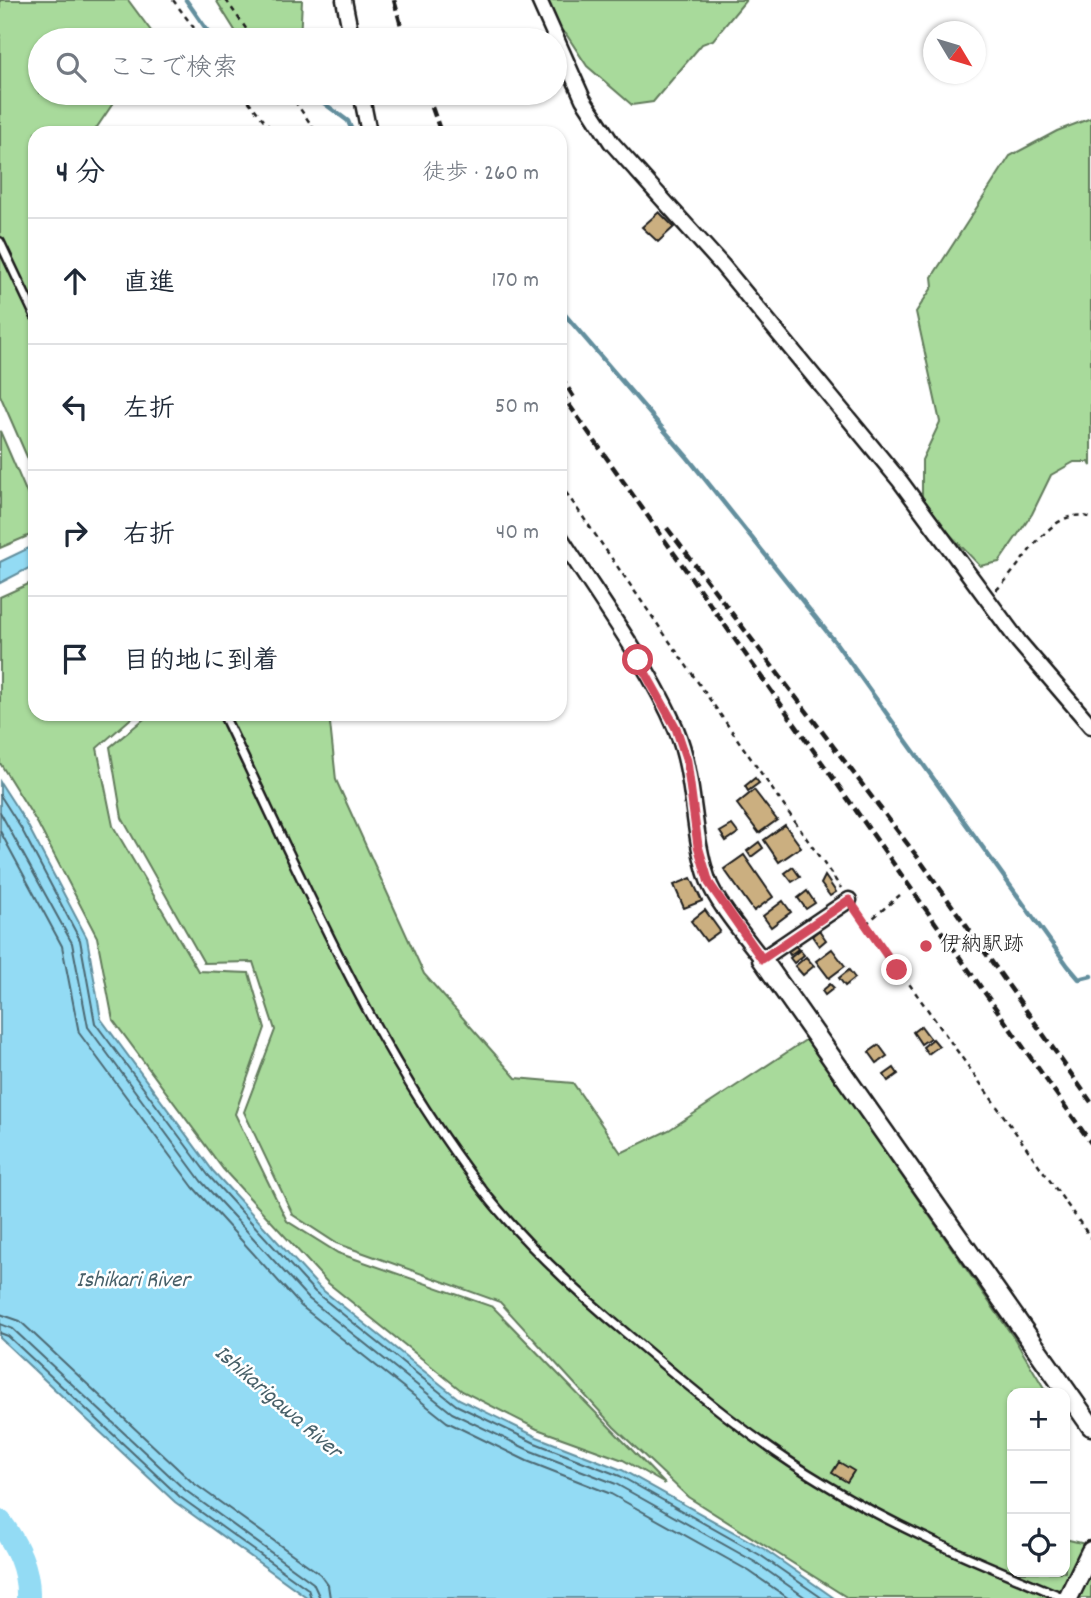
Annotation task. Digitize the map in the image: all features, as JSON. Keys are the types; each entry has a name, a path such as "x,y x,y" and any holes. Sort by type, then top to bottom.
{"street":[{"path":"344,0 350,28"},
{"path":"539,0 551,28"},
{"path":"567,63 583,99 611,142 722,265 892,471 985,598 1091,726"},
{"path":"363,105 368,126"},
{"path":"567,548 638,660 676,728 687,761 698,846 709,883 1091,1426"},
{"path":"762,959 849,900"},
{"path":"1067,1598 1091,1551"}],"lane":[{"path":"0,242 28,301"},
{"path":"226,721 378,1029 418,1096 484,1192 542,1257 699,1396 825,1485 979,1564 1067,1598"}],"path":[{"path":"173,0 194,28"},
{"path":"226,0 246,28"},
{"path":"252,105 268,126"},
{"path":"297,105 312,126"},
{"path":"567,494 849,900 1091,1238"},
{"path":"985,598 999,587 1039,536 1059,522 1085,515 1091,518"},
{"path":"866,924 900,895"}],"green space":[{"path":"0,0 128,0 149,28 28,28 28,105 112,105 98,126 28,126 28,459 0,395"},
{"path":"216,0 302,0 301,28 234,28"},
{"path":"544,0 746,0 713,40 702,44 653,102 632,105 587,66 567,36 567,28 558,28 551,22"},
{"path":"1091,118 1091,466 1089,462 1074,462 1051,475 1032,514 999,562 980,566 922,505 922,460 940,422 916,312 933,286 932,277 1010,156 1057,131"},
{"path":"0,431 28,496 28,536 0,548"},
{"path":"28,584 28,721 128,721 97,748 113,826 198,971 249,973 265,1028 235,1114 287,1221 338,1253 493,1307 665,1484 623,1460 537,1429 462,1391 328,1283 223,1169 113,1020 97,937 38,824 0,763 0,597"},
{"path":"142,721 330,721 336,780 424,974 516,1078 573,1083 621,1153 669,1130 807,1039 1014,1338 1044,1388 1007,1388 1007,1577 1070,1577 1070,1540 1085,1544 1091,1552 1091,1598 848,1598 688,1497 614,1427 500,1302 336,1243 293,1215 244,1112 275,1030 253,962 204,963 122,818 110,747"}],"water":[{"path":"28,548 28,569 0,583 0,562"},
{"name":"Ishikari River","path":"0,782 27,824 87,938 101,1019 213,1171 320,1288 459,1399 537,1437 622,1470 764,1549 834,1598 308,1598 175,1502 0,1338"}],"building":[{"path":"659,212 674,227 658,242 642,227"},
{"path":"755,778 759,783 748,791 745,786"},
{"path":"754,790 777,820 759,833 737,804"},
{"path":"732,825 738,833 726,841 720,832"},
{"path":"785,825 801,847 779,862 764,840"},
{"path":"759,842 763,848 751,857 747,851"},
{"path":"744,855 773,897 754,911 724,869"},
{"path":"793,867 800,877 792,882 785,873"},
{"path":"825,876 836,892 830,896 821,884"},
{"path":"691,878 702,901 684,908 674,885"},
{"path":"807,891 815,903 806,909 798,898"},
{"path":"783,901 791,912 771,927 763,916"},
{"path":"705,910 720,931 706,941 691,921"},
{"path":"819,930 826,940 819,946 812,936"},
{"path":"794,944 798,949 790,955 787,950"},
{"path":"832,949 845,966 829,978 816,961"},
{"path":"800,950 804,955 794,963 790,958"},
{"path":"806,957 814,966 803,975 795,966"},
{"path":"849,970 855,978 845,986 839,978"},
{"path":"830,984 834,988 825,995 822,991"},
{"path":"921,1026 930,1038 921,1044 913,1032"},
{"path":"933,1039 939,1046 928,1054 923,1047"},
{"path":"879,1045 887,1056 877,1063 869,1052"},
{"path":"894,1068 898,1074 888,1081 884,1075"},
{"path":"839,1462 854,1471 847,1482 832,1473"}],"waterway":[{"path":"186,0 206,28"},
{"path":"326,105 348,121 350,126"},
{"path":"567,317 688,458 836,643 1068,966 1079,979 1091,976"},
{"path":"0,1522 21,1558 28,1598"}],"railway":[{"path":"394,0 402,28"},
{"path":"431,105 439,126"},
{"path":"567,387 575,399"},
{"path":"567,402 1091,1143"},
{"path":"667,528 919,859 1091,1102"}],"place":[{"name":"伊納駅跡","path":"926,946"}],"route":[{"path":"638,660 676,728 687,761 698,846 709,883 762,959 849,900 897,970"}],"water label":[{"name":"Ishikarigawa River","path":"277,1403"}]}
